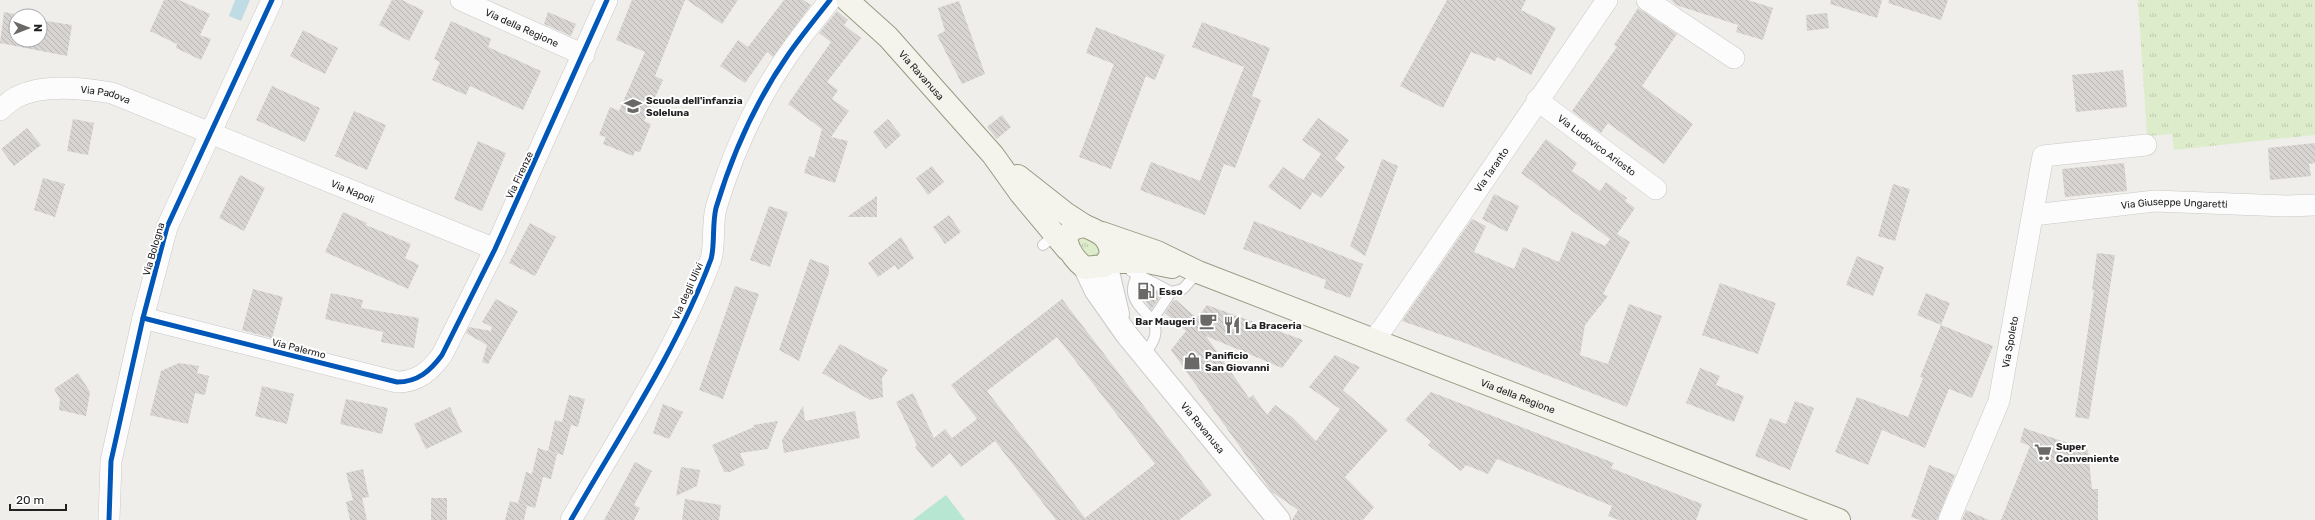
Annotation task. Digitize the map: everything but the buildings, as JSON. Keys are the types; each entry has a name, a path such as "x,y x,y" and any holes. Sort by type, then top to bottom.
{"main road":[{"name":"Via Ravanusa","path":"852,2 888,37 993,155"},
{"path":"993,155 1065,213 1094,229 1158,252 1198,272"},
{"path":"993,155 1055,243 1071,255 1099,265 1198,272"},
{"path":"1055,243 1069,234 1073,229 1094,229 1111,248 1111,255 1099,265"},
{"name":"Via della Regione","path":"1198,272 1839,520"}],"street":[{"name":"Via Bologna","path":"110,520 111,461 143,318 167,227 272,0"},
{"name":"Via della Regione","path":"461,0 584,55"},
{"name":"Via Firenze","path":"442,355 495,249 608,0"},
{"name":"Via degli Ulivi","path":"571,520 683,324 711,257 712,232 716,210 732,160 760,103 788,56 830,0"},
{"name":"Via Taranto","path":"1374,339 1384,328 1606,0"},
{"path":"1647,0 1734,58"},
{"name":"Via Padova","path":"0,110 15,98 28,94 46,89 80,87 112,93 210,134"},
{"name":"Via Ludovico Ariosto","path":"1538,100 1656,189"},
{"name":"Via Napoli","path":"210,134 495,249"},
{"name":"Via Spoleto","path":"1950,520 1999,401 2043,156 2146,145"},
{"name":"Via Giuseppe Ungaretti","path":"2033,215 2155,201 2286,206 2315,205"},
{"name":"Via Ravanusa","path":"1099,265 1096,291 1127,335 1278,520"},
{"name":"Via Palermo","path":"143,318 397,382 406,382 419,378 431,369 442,355"}],"lane":[{"path":"1144,354 1153,344 1156,333 1153,319 1135,300 1132,291 1142,268 1171,292"},
{"path":"1153,319 1171,292 1183,289 1198,272"}],"green space":[{"path":"2138,0 2315,0 2315,135 2174,150 2172,134 2147,136"},
{"path":"1076,234 1097,242 1101,257 1087,259 1074,238"},
{"path":"946,495 965,520 913,520"}],"water":[{"path":"235,0 250,0 241,21 229,16"}],"cycle path":[{"path":"109,520 111,461 143,318 167,227 272,0"},
{"path":"143,318 397,382 417,378 428,371 442,355 495,249 607,0"},
{"path":"571,520 665,359 682,326 711,259 716,208 722,188 737,148 755,110 788,55 830,0"}],"place":[{"name":"Scuola dell'infanzia Soleluna","path":"633,106"},
{"name":"Esso","path":"1146,291"},
{"name":"Bar Maugeri","path":"1208,321"},
{"name":"La Braceria","path":"1232,325"},
{"name":"Panificio San Giovanni","path":"1192,361"},
{"name":"Super Conveniente","path":"2043,452"}]}
